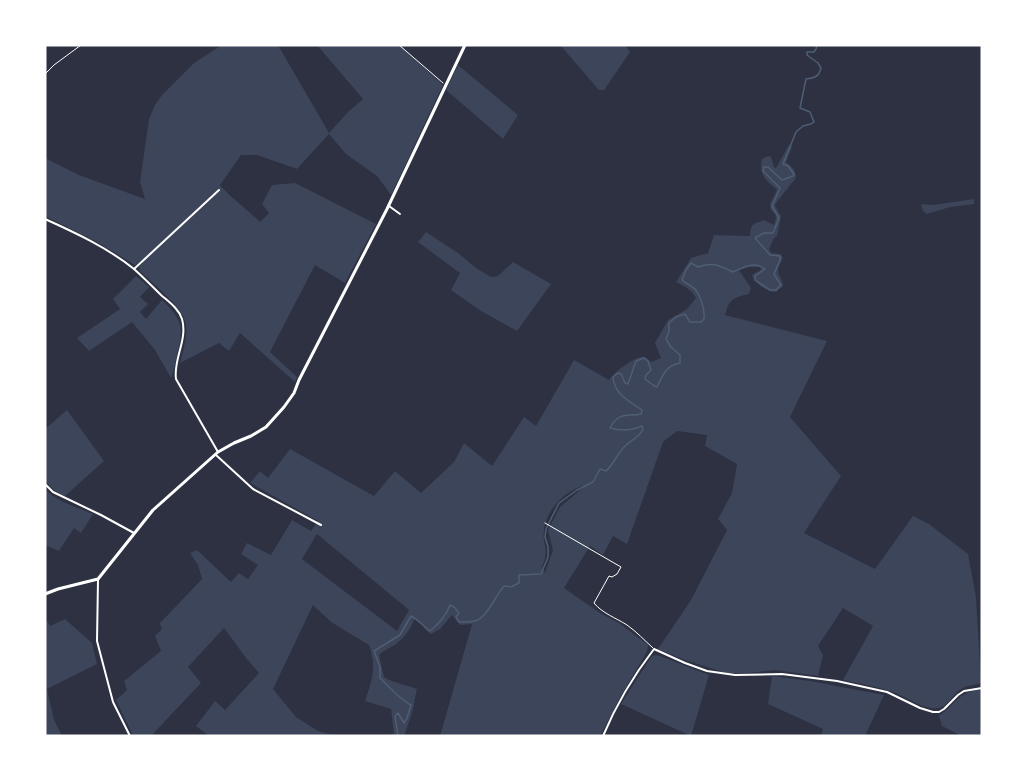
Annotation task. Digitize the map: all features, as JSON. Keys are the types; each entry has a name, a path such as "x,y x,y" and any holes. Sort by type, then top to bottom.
{"street":[{"path":"45,594 98,579 153,510 217,454 234,442 266,427 284,407 294,393 389,206 465,45"},
{"path":"134,269 219,190"},
{"path":"389,206 400,214"},
{"path":"45,219 107,250 134,269 174,307 181,317 183,340 175,371 176,379 217,454 253,489 321,525"},
{"path":"45,484 53,492 135,534"},
{"path":"98,579 97,641 113,702 130,736"},
{"path":"603,736 619,703 654,648 685,663 725,674 782,674 874,688 933,712 944,709 964,691 982,688"}],"lane":[{"path":"545,523 621,567 617,574 609,576 594,603 597,608 645,638 654,648"}],"path":[{"path":"45,74 81,45"},
{"path":"399,45 446,86"}],"shaded area":[{"path":"222,45 278,45 329,133 363,99 317,45 399,45 443,85 391,195 377,176 346,154 329,134 297,169 257,155 241,155 220,185 260,222 269,213 262,204 272,185 295,183 376,224 345,283 315,265 270,352 297,377 295,382 240,333 229,351 219,343 180,363 186,337 183,315 140,271 142,260 135,265 97,242 45,216 45,158 79,175 145,199 140,182 149,119 155,105 194,63"},
{"path":"560,45 625,45 630,52 604,90 599,90"},
{"path":"458,65 518,115 503,139 446,90"},
{"path":"789,145 792,147 786,162 793,168 796,175 776,203 775,206 781,216 777,236 769,249 771,253 780,254 783,257 778,271 783,286 776,292 759,285 752,276 761,269 760,267 739,270 751,288 749,294 731,302 725,315 827,341 790,417 841,476 804,533 875,569 913,516 929,524 968,554 976,597 981,683 963,688 942,707 933,708 922,706 884,689 843,680 873,626 843,608 818,646 823,655 818,676 775,670 726,673 658,649 691,600 727,530 718,519 732,493 737,464 705,446 707,435 677,431 663,442 627,544 613,536 603,555 590,546 564,588 619,623 648,645 647,652 600,736 440,736 472,624 460,625 452,615 440,629 431,634 414,619 402,639 379,655 384,677 417,689 404,736 385,736 394,734 391,709 365,701 373,667 369,645 331,622 313,605 273,689 296,717 318,731 335,736 209,736 196,726 215,701 225,710 259,673 224,628 188,667 201,683 151,736 133,736 116,700 127,690 124,681 161,651 155,636 162,629 160,623 202,579 198,565 190,553 197,550 231,582 239,573 248,579 258,565 241,554 247,543 271,555 292,520 311,531 318,521 250,483 260,471 268,478 290,449 374,496 395,471 421,493 454,462 464,443 492,466 524,417 536,426 574,360 609,380 619,369 639,357 644,357 651,362 661,358 655,343 668,320 687,309 696,298 685,286 676,282 691,258 708,253 714,235 750,236 755,224 764,220 774,225 776,217 770,204 777,190 762,173 762,159 771,157 776,168","holes":["586,485 560,507 548,530 553,550 545,573 542,567 546,551 544,530 549,515 565,495","317,534 409,610 397,631 302,559"]},
{"path":"974,199 974,204 950,207 927,214 923,211 921,204 933,205"},
{"path":"426,232 491,277 498,276 513,262 551,284 517,331 481,311 451,290 460,273 418,242"},
{"path":"136,276 149,287 140,297 148,304 140,312 146,319 162,300 178,319 181,338 171,378 155,350 132,322 89,351 77,338 120,309 113,299"},
{"path":"67,410 104,461 65,496 55,491 45,481 45,429"},
{"path":"45,489 61,501 93,514 81,533 74,528 59,551 45,545"},
{"path":"45,618 50,626 65,619 92,643 97,664 47,689 54,720 62,736 45,736"},
{"path":"655,655 709,675 691,736 621,704 651,657"},
{"path":"772,676 884,695 865,736 821,736 823,729 768,704"},
{"path":"982,689 982,736 962,736 942,726 939,716 962,696"}],"waterway":[{"path":"398,736 395,716 398,713 404,723 411,705 380,678 380,667 374,651 400,635 411,616 430,631 447,613 450,605 459,613 456,617 459,622 475,621 483,616 504,586 511,587 519,583 519,575 541,574 548,557 546,529 559,503 593,482 600,469 606,471 622,449 642,432 642,426 626,430 610,428 620,417 641,414 642,410 619,393 613,377 618,373 621,374 625,383 628,384 636,361 644,358 648,361 651,370 645,379 657,387 668,369 680,363 680,355 666,339 669,323 685,314 690,322 701,322 704,319 703,305 699,296 694,288 682,280 691,263 698,267 716,265 733,272 757,265 765,269 755,276 755,280 770,290 776,290 781,285 774,274 780,256 770,255 755,238 764,233 773,233 779,218 772,206 780,188 763,171 764,167 768,167 782,180 794,174 788,166 783,164 796,132 803,126 814,122 810,112 800,108 806,79 816,76 821,68 807,55 807,52 814,52 817,45"}]}
